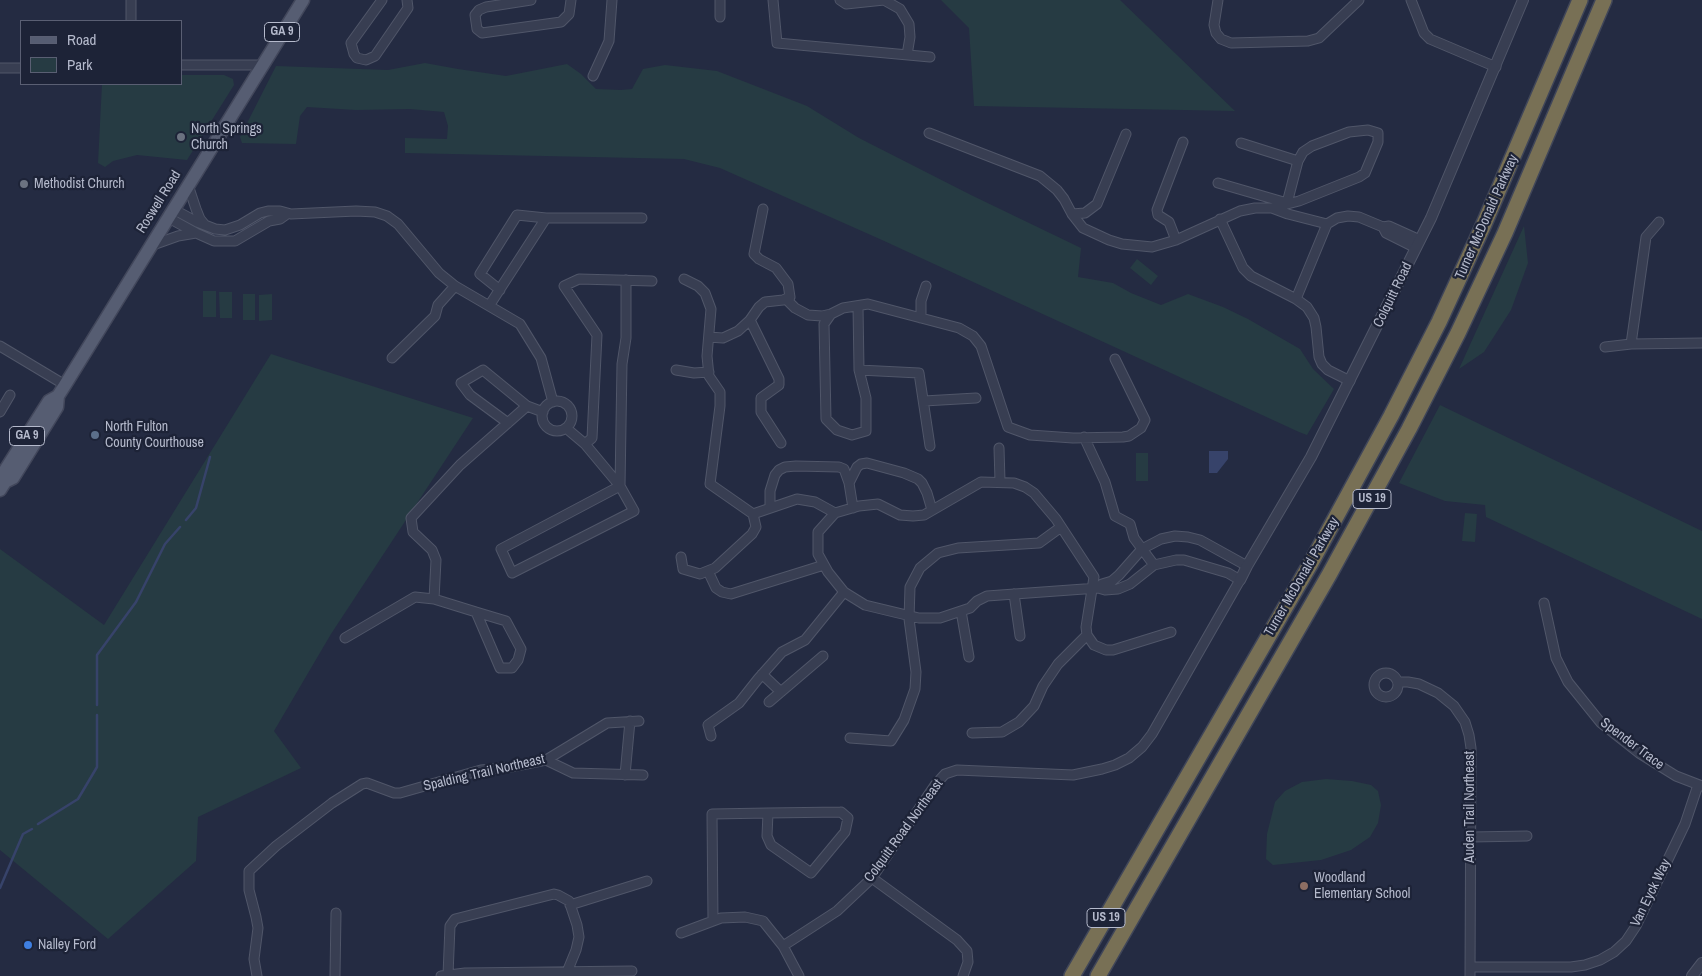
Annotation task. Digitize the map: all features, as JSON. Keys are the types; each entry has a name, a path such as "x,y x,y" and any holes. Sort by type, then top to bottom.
{"highway":[{"name":"Turner McDonald Parkway","path":"1072,976 1311,563 1391,416 1439,322 1484,224 1580,0"},
{"name":"Turner McDonald Parkway","path":"1098,976 1334,567 1405,437 1458,333 1501,241 1604,0"},
{"path":"1104,976 1107,961"}],"main road":[{"name":"Roswell Road","path":"2,486 4,472 49,401 61,390 302,0"}],"street":[{"path":"131,0 131,20"},
{"path":"382,0 351,43 354,54 358,58 366,60 375,56 408,8 407,0"},
{"path":"531,0 478,10 475,15 477,29 482,33 561,22 569,14 571,0"},
{"path":"593,76 609,41 612,0"},
{"path":"720,0 720,17"},
{"path":"773,0 777,43 930,57"},
{"path":"840,0 846,4 884,0 900,9 909,24 910,37 907,55"},
{"path":"1218,0 1214,25 1216,33 1221,39 1231,43 1308,41 1319,38 1359,0"},
{"path":"1411,0 1424,33 1430,39 1496,67"},
{"name":"Colquitt Road","path":"1240,580 1311,457 1418,244 1524,0"},
{"path":"182,65 262,65"},
{"path":"0,68 20,68"},
{"path":"929,133 1040,176 1057,190 1072,214 1084,228 1122,244 1152,247 1176,240 1240,211 1272,208 1299,201 1359,177 1365,173 1378,142 1378,132 1368,130 1349,132 1312,146 1303,152 1298,160 1287,203"},
{"path":"1072,214 1085,213 1097,204 1126,134"},
{"path":"1176,240 1169,222 1158,214 1157,210 1183,142"},
{"path":"1241,143 1298,160"},
{"path":"1218,183 1287,203"},
{"path":"188,184 196,209 205,225"},
{"path":"1272,208 1327,224"},
{"path":"709,337 723,338 738,331 765,302 790,297 788,284 776,268 759,259 754,254 763,209"},
{"path":"170,213 225,230 268,211 280,211 287,214 376,212 394,220 439,273 455,286 520,324 540,358 553,402"},
{"path":"170,213 196,233 214,241 235,241 269,221 280,219 287,214"},
{"path":"500,290 480,274 517,215 546,218 642,218"},
{"path":"1296,299 1327,224 1337,218 1359,217 1383,227 1386,233 1418,244"},
{"path":"489,306 546,218"},
{"path":"1220,219 1242,268 1251,276 1296,299 1307,307 1314,318 1319,357 1326,368 1350,382"},
{"path":"1631,344 1646,237 1659,222"},
{"path":"150,246 178,236 196,233"},
{"path":"585,444 592,438 597,335 564,286 579,279 652,281"},
{"path":"681,557 683,569 700,574 708,571 715,568 752,534 756,527 753,514 710,484 720,406 720,392 709,376 707,356 710,309 705,294 698,286 684,279"},
{"path":"620,486 622,364 626,338 626,280"},
{"path":"392,358 435,316 438,305 455,286"},
{"path":"921,318 921,301 926,286"},
{"path":"786,299 795,308 808,315 822,316 844,308 868,304 959,328 973,336 981,346 1008,427 1030,436 1073,438 1129,436 1141,428 1145,422 1115,359"},
{"path":"831,314 824,324 826,419 837,430 852,435 866,431 866,398 859,370 858,306"},
{"path":"750,320 779,379 779,385 761,398 761,412 781,443"},
{"path":"1605,347 1631,344 1702,343"},
{"path":"0,346 61,390"},
{"path":"508,423 470,395 460,383 483,370 527,406 543,412"},
{"path":"676,370 694,373 709,372"},
{"path":"859,370 919,373 930,446"},
{"path":"0,412 10,395"},
{"path":"924,401 976,398"},
{"path":"553,402 562,402 571,412 571,421 566,428 558,431 550,430 543,420 543,412 546,406 553,402"},
{"path":"434,600 436,560 432,550 413,532 411,518 460,465 527,406"},
{"path":"566,428 585,444 620,486 634,511 512,572 501,549 620,486"},
{"path":"1084,437 1105,482 1115,516 1130,524 1134,538 1154,565"},
{"path":"998,448 1000,481"},
{"path":"850,483 857,467 861,464 904,473 918,478 922,483 932,510"},
{"path":"770,508 770,486 779,470 785,467 839,467 844,469 850,483 853,508"},
{"path":"1171,632 1113,650 1100,648 1090,641 1086,635 1086,619 1095,589 1094,577 1061,527 1034,493 1025,486 1014,482 980,482 924,515 900,515 878,504 853,508 835,514 818,532 818,554 828,572 844,592 865,605 919,618 940,618 970,608 977,601 987,596 1095,589 1118,589 1130,584 1154,565 1167,561 1184,560 1228,573 1240,580"},
{"path":"753,514 797,499 815,502 835,514"},
{"path":"850,738 891,741 904,720 915,689 916,672 909,615 910,587 920,568 938,554 958,548 1039,544 1061,527"},
{"path":"1095,589 1119,575 1142,549 1161,539 1175,536 1188,537 1209,544 1247,566"},
{"path":"708,571 716,588 731,594 824,565"},
{"name":"Colquitt Road Northeast","path":"783,946 837,911 872,878 935,785 945,774 957,770 1073,775 1102,769 1129,758 1142,747 1152,734 1240,580"},
{"path":"711,736 708,725 739,703 782,652 805,640 844,592"},
{"path":"1014,594 1020,636"},
{"path":"345,638 415,597 434,600 476,612 506,621 520,649 518,660 512,668 500,668 476,612"},
{"name":"Spender Trace","path":"1544,603 1556,658 1568,682 1601,723 1639,753 1676,776 1700,785"},
{"path":"961,611 969,657"},
{"path":"972,732 1002,732 1019,722 1034,706 1043,686 1058,664 1086,635"},
{"path":"769,702 823,656"},
{"path":"762,674 780,692"},
{"name":"Auden Trail Northeast","path":"1398,682 1419,684 1438,693 1454,706 1464,722 1469,735 1471,748 1470,971"},
{"name":"Spalding Trail Northeast","path":"257,976 254,959 258,928 249,890 249,871 303,824 362,784 371,783 400,794 481,770 512,767 546,760 607,723 635,721 625,776"},
{"path":"546,760 573,773 644,776"},
{"name":"Van Eyck Way","path":"1470,971 1571,967 1600,960 1614,952 1626,941 1636,926 1680,833 1700,785"},
{"path":"713,921 712,814 768,813 841,812 848,818 845,832 811,873 771,845 767,836 768,813"},
{"path":"1471,837 1526,836"},
{"path":"872,878 957,940 967,951 968,962 963,976"},
{"path":"570,905 647,881"},
{"path":"567,972 579,937 577,925 566,898 554,894 455,919 450,926 444,975 632,971"},
{"path":"335,976 336,913"},
{"path":"681,933 721,918 745,917 762,921 783,946 799,976"},
{"path":"1692,976 1702,963"}],"green space":[{"path":"941,0 1120,0 1235,111 974,106 969,28"},
{"path":"425,63 506,76 567,64 581,74 596,89 621,90 632,89 643,69 665,65 717,71 807,106 859,138 1081,248 1078,277 1113,283 1131,293 1161,305 1188,294 1248,319 1300,349 1313,369 1334,389 1307,435 882,240 720,168 684,159 405,153 405,138 447,139 448,126 444,112 410,109 356,110 307,107 300,116 296,144 242,143 240,137 276,66 388,70"},
{"path":"182,75 224,75 233,79 234,85 187,160 137,155 113,161 105,167 98,163 102,85 182,85"},
{"path":"1524,226 1528,263 1511,310 1484,352 1459,369"},
{"path":"1137,259 1158,276 1151,285 1130,268"},
{"path":"203,291 216,291 216,317 203,317"},
{"path":"219,292 232,292 232,318 220,318"},
{"path":"243,294 255,294 255,320 243,320"},
{"path":"272,294 272,320 259,321 259,295"},
{"path":"271,354 473,418 331,634 274,731 301,768 198,817 196,861 108,939 0,850 0,549 104,625"},
{"path":"1440,405 1702,531 1702,619 1486,517 1485,505 1445,501 1399,483"},
{"path":"1136,453 1148,453 1148,481 1136,481"},
{"path":"1465,513 1477,514 1475,542 1462,541"},
{"path":"1326,779 1371,785 1378,791 1381,805 1378,823 1370,837 1351,850 1321,860 1273,865 1266,859 1267,834 1275,802 1285,791 1302,782"}],"water":[{"path":"1209,451 1228,451 1228,459 1217,473 1209,473"}],"waterway":[{"path":"186,520 196,508 210,457"},
{"path":"97,705 97,655 136,602 165,544 180,527"},
{"path":"38,824 78,799 97,767 97,715"},
{"path":"0,888 23,834 32,829"}],"place":[{"name":"North Springs Church","path":"181,137"},
{"name":"Methodist Church","path":"24,184"},
{"name":"North Fulton County Courthouse","path":"95,435"},
{"name":"Woodland Elementary School","path":"1304,886"},
{"name":"Nalley Ford","path":"28,945"}]}
